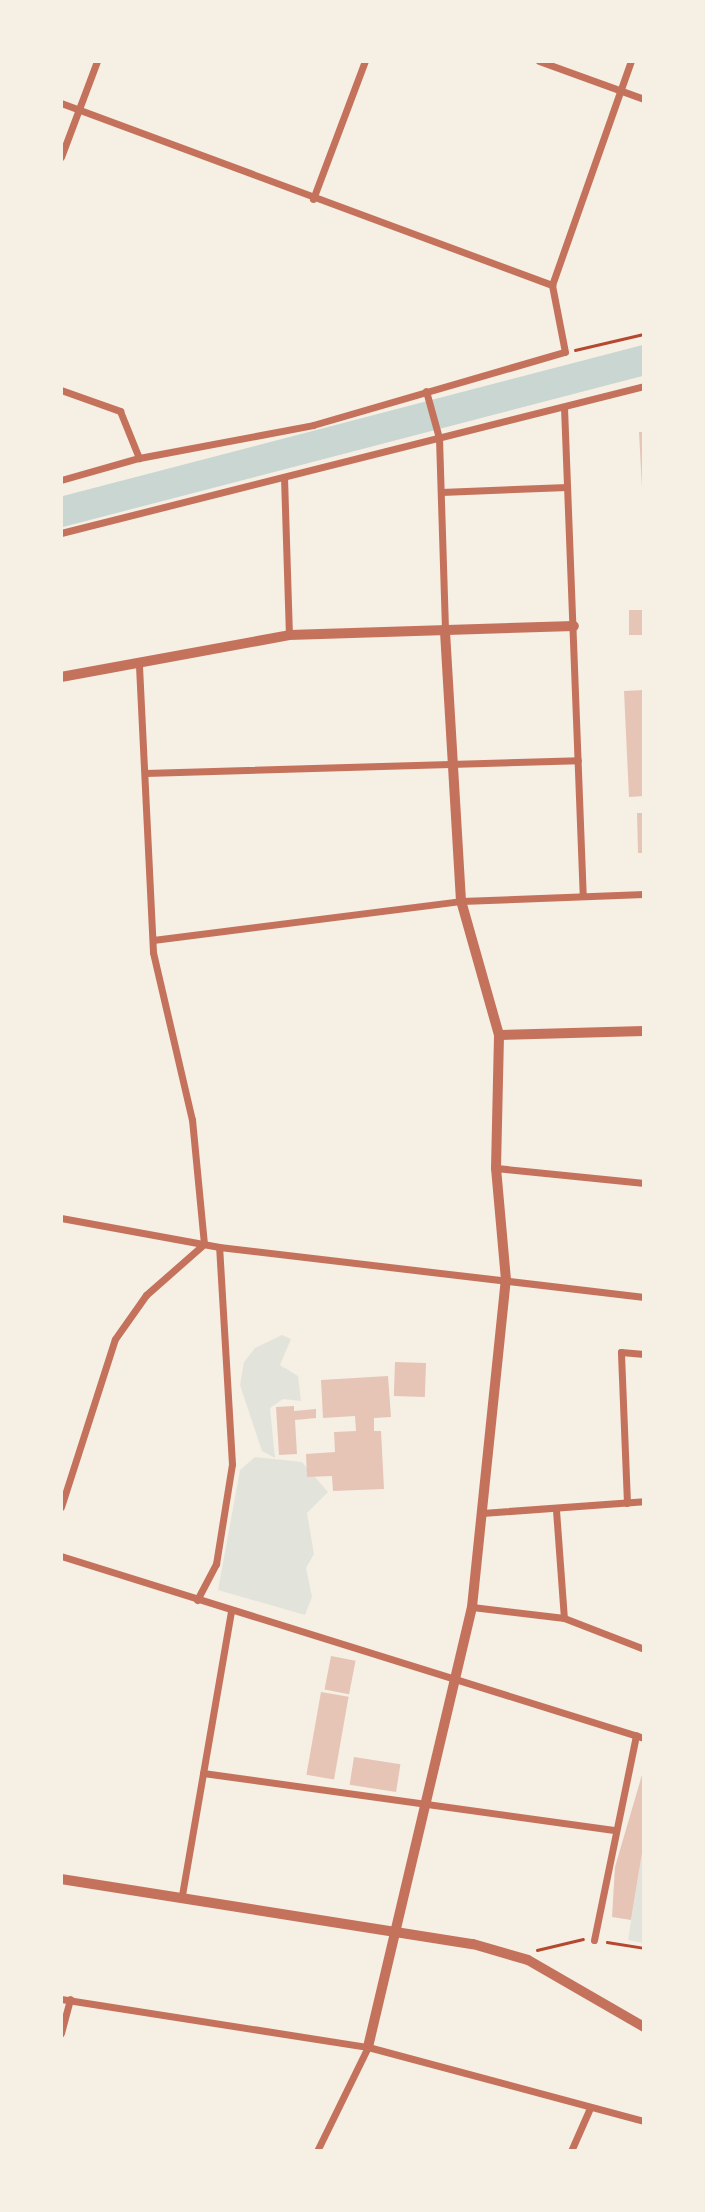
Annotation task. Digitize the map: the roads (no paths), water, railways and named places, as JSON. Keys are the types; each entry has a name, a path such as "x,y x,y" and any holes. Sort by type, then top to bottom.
{"street":[{"path":"61,157 97,61"},
{"path":"313,199 365,61"},
{"path":"539,61 644,99"},
{"path":"61,480 139,458 313,425 565,352 552,285 631,61"},
{"path":"61,103 313,199 552,285"},
{"path":"61,533 644,386"},
{"path":"61,390 120,411 139,458"},
{"path":"317,2151 368,2047 399,1930 472,1607 506,1280 496,1168 499,1035 461,901 450,765 439,438 426,391"},
{"path":"564,407 583,896"},
{"path":"285,477 289,635"},
{"path":"441,492 567,487"},
{"path":"61,677 289,635 574,626"},
{"path":"139,664 153,940 192,1119 204,1244"},
{"path":"145,773 578,760"},
{"path":"153,940 461,901 644,894"},
{"path":"499,1035 644,1031"},
{"path":"496,1168 644,1183"},
{"path":"61,1218 219,1247 644,1297"},
{"path":"61,1507 115,1339 146,1295 204,1244"},
{"path":"197,1600 216,1564 232,1464 219,1247"},
{"path":"627,1503 621,1352 644,1354"},
{"path":"482,1513 644,1502"},
{"path":"556,1510 564,1618"},
{"path":"61,1556 644,1738"},
{"path":"472,1607 564,1618 644,1649"},
{"path":"182,1895 231,1610"},
{"path":"594,1940 612,1830 636,1735"},
{"path":"203,1773 612,1830"},
{"path":"61,1879 182,1895 399,1930 528,1960 644,2027"},
{"path":"61,1999 368,2047 644,2121"},
{"path":"61,2032 70,1999"},
{"path":"571,2151 590,2108"}],"waterway":[{"path":"61,512 644,360"}]}
